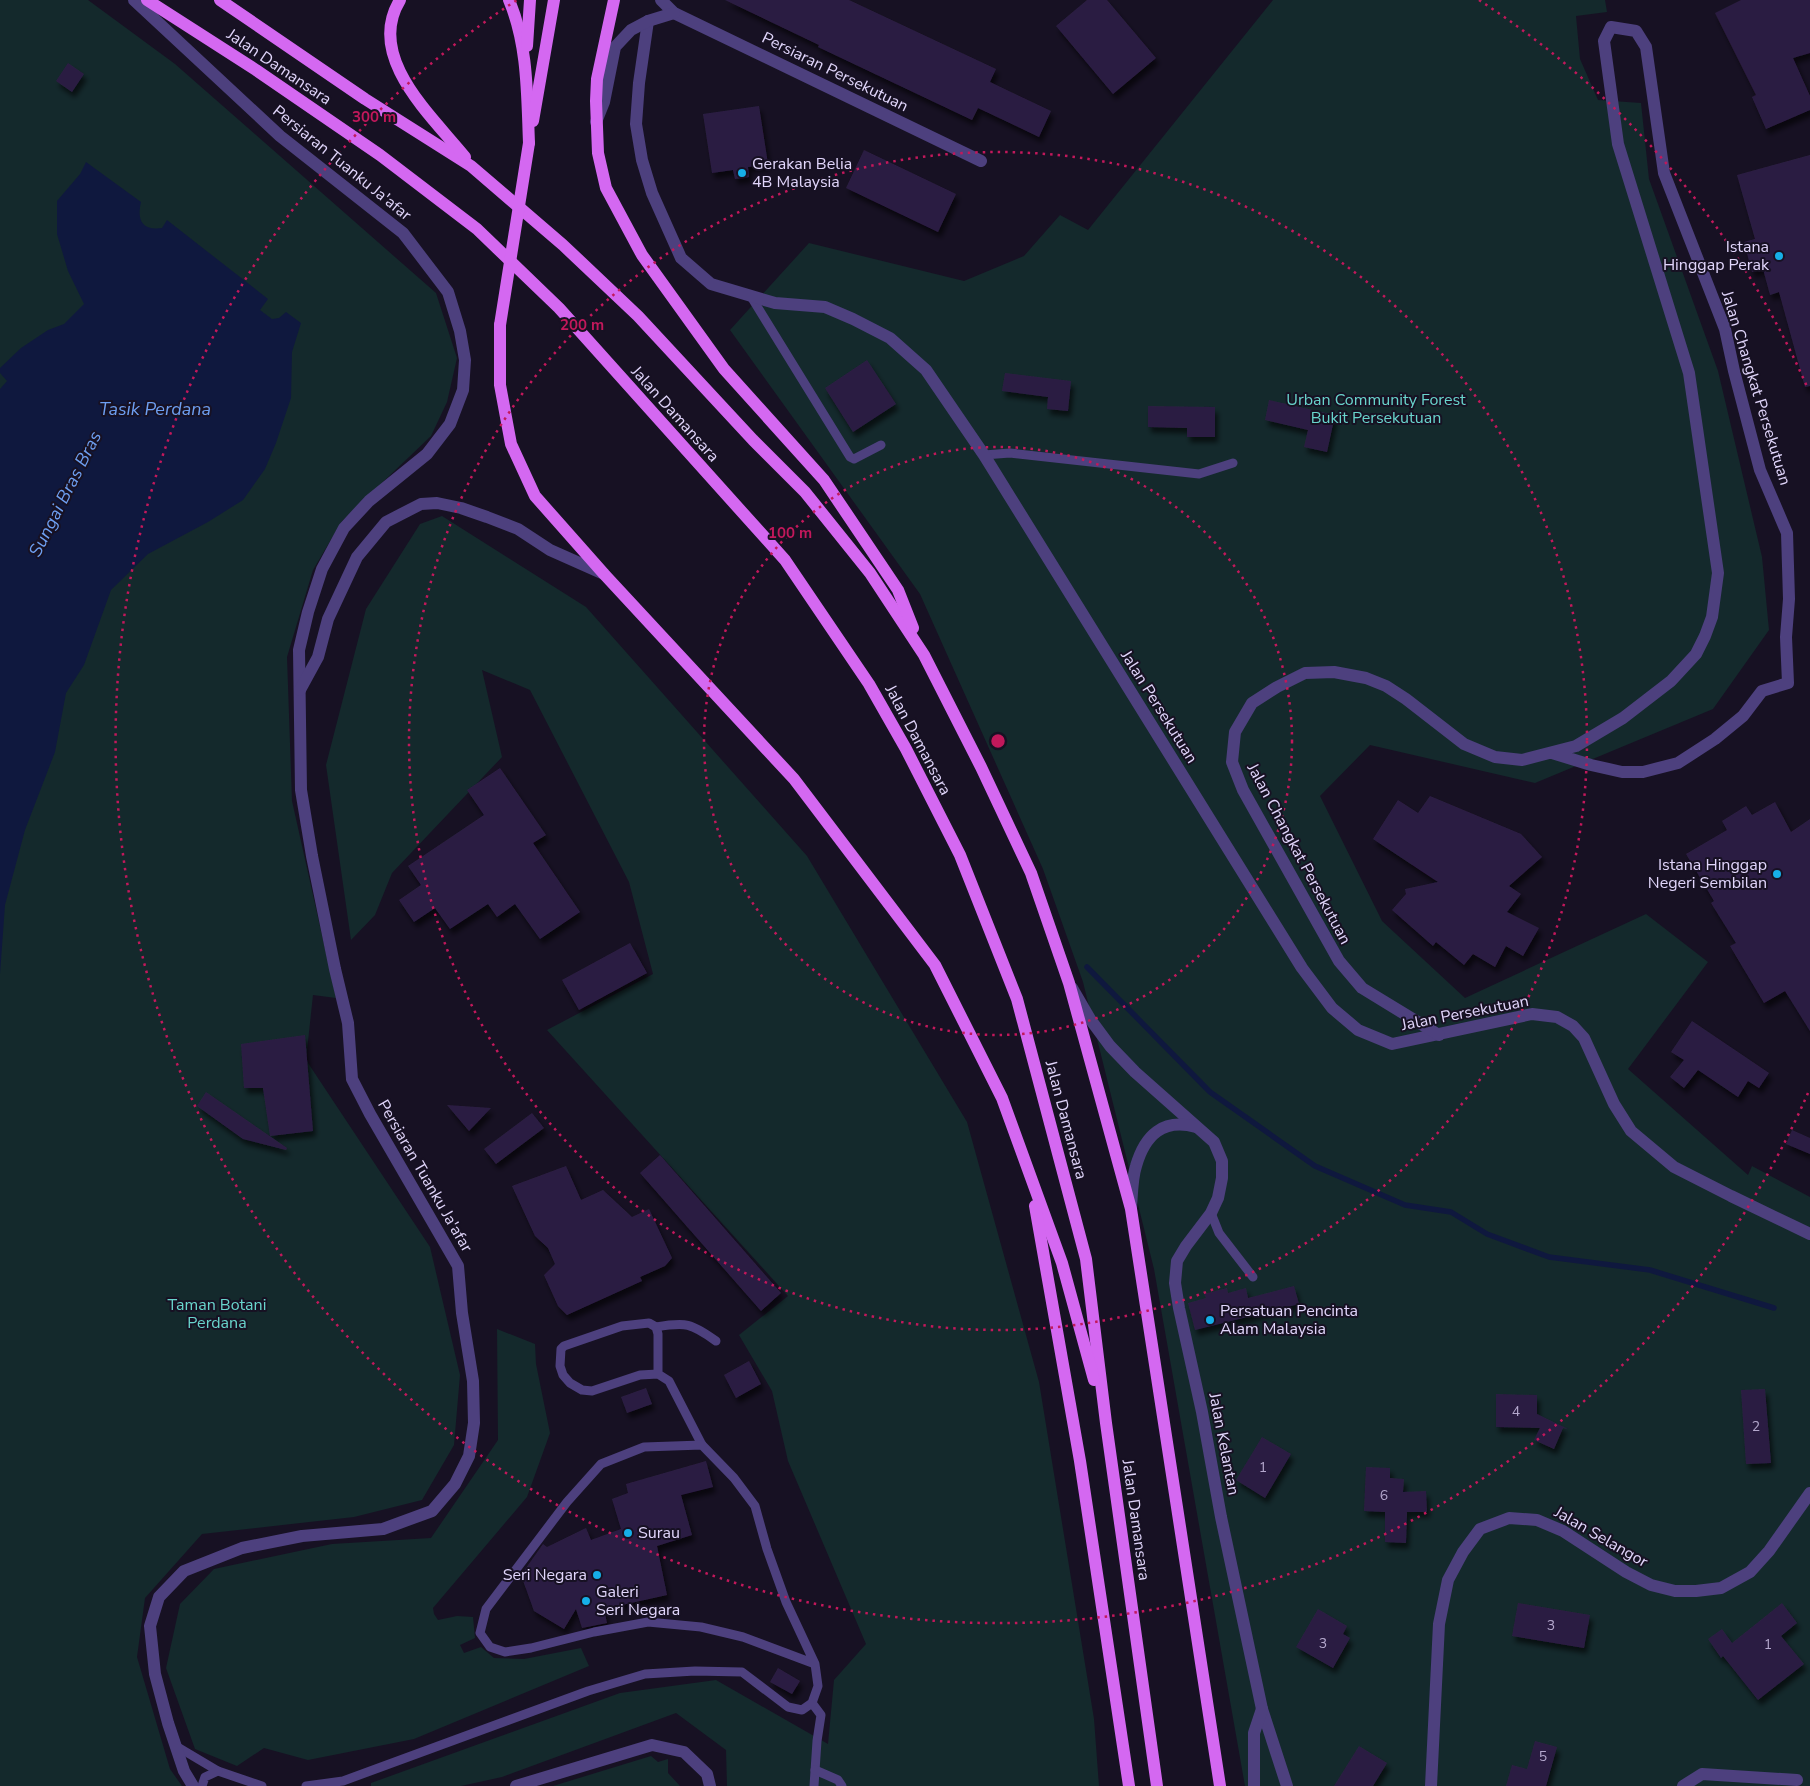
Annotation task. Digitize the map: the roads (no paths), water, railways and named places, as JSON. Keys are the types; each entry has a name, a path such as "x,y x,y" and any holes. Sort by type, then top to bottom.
{"main road":[{"name":"Jalan Damansara","path":"147,0 256,70 373,150 477,229 559,308 785,560 869,684 906,749 960,855 1018,1000 1086,1259 1106,1423 1156,1786"},
{"name":"Jalan Damansara","path":"220,0 365,99 471,166 563,245 638,316 753,440 805,492 870,572 924,656 981,767 1031,872 1069,982 1131,1209 1220,1786"},
{"path":"400,0 394,9 391,26 392,48 398,68 410,91 471,166"},
{"path":"509,0 516,18 525,64"},
{"path":"529,143 525,64 530,0"},
{"path":"554,0 500,325 500,385 511,444 535,496 604,574 794,779 935,965 1002,1098 1062,1263 1106,1423"},
{"path":"614,0 598,78 596,101 598,152 606,188 642,254 724,369 824,480 898,590 924,656"},
{"path":"1029,1171 1080,1461 1129,1786"}],"street":[{"name":"Persiaran Tuanku Ja'afar","path":"134,0 280,136 403,233 448,292 460,331 465,360 463,390 450,424 427,454 369,501 344,528 322,569 308,612 299,650 299,692 301,790 312,856 348,1023 352,1079 370,1114 458,1266 462,1312 474,1381 474,1423 469,1456 455,1484 432,1511 383,1529 302,1536 242,1548 184,1571 159,1597 150,1626 155,1674 168,1723 184,1771 193,1786"},
{"name":"Persiaran Persekutuan","path":"661,0 674,13 981,161"},
{"path":"596,122 604,102 615,47 631,30 648,21 674,13"},
{"name":"Jalan Persekutuan","path":"648,21 639,83 636,124 642,160 652,193 681,258 711,284 775,302 825,307 853,319 890,338 926,370 984,455 1302,968 1332,1008 1358,1030 1392,1044 1532,1014 1557,1017 1573,1026 1584,1038 1614,1104 1631,1131 1674,1166 1810,1234"},
{"name":"Jalan Changkat Persekutuan","path":"1439,1034 1362,988 1338,961 1244,790 1232,762 1235,732 1252,703 1277,687 1305,674 1334,672 1366,678 1386,686 1464,744 1495,757 1522,760 1576,746 1623,718 1671,681 1696,654 1712,617 1718,573 1689,373 1618,144 1604,40 1612,28 1636,31 1646,47 1664,173 1725,329 1760,470 1787,533 1789,599 1786,637 1788,683 1762,691 1743,716 1715,739 1678,763 1642,772 1622,772 1590,765 1552,753"},
{"name":"Persiaran Tuanku Ja'afar","path":"299,692 318,657 328,619 357,557 386,522 421,504 437,503 461,508 495,520 518,529 550,550 604,574"},
{"name":"Jalan Kelantan","path":"1069,982 1090,1019 1110,1046 1135,1072 1214,1142 1222,1161 1222,1178 1218,1198 1211,1213 1177,1261 1175,1283 1202,1412 1221,1516 1262,1709 1286,1786"},
{"path":"1131,1209 1135,1167 1142,1150 1151,1137 1159,1129 1174,1124 1196,1126"},
{"name":"Jalan Selangor","path":"1431,1786 1439,1624 1448,1580 1462,1552 1480,1529 1509,1518 1537,1520 1563,1530 1626,1572 1651,1585 1675,1591 1696,1592 1721,1588 1750,1572 1769,1551 1810,1493"},
{"path":"1254,1786 1254,1733 1262,1709"},
{"path":"516,1786 652,1745 684,1752 707,1774 710,1786"},
{"path":"1683,1786 1702,1774 1797,1780"}],"lane":[{"path":"750,295 850,457 854,459 881,445"},
{"path":"984,455 1010,453 1199,474 1233,463"},
{"path":"1211,1213 1219,1233 1252,1277"},
{"path":"306,1786 343,1780 588,1691 645,1674 695,1671 742,1672 788,1707 802,1710 812,1703 818,1686 815,1664 786,1602 767,1550 755,1506 734,1478 702,1445 669,1381 658,1374 640,1375 592,1390 582,1390 563,1375 560,1366 561,1349 564,1346 622,1326 649,1323 656,1327 681,1323 697,1327 716,1341"},
{"path":"656,1327 658,1334 658,1374"},
{"path":"702,1445 644,1447 600,1464 567,1502 486,1609 480,1633 490,1647 505,1652 648,1622 701,1627 743,1637 815,1664"},
{"path":"812,1703 821,1715 814,1786"},
{"path":"176,1746 218,1772 262,1786"},
{"path":"815,1770 838,1780 842,1786"},
{"path":"202,1786 205,1777 218,1772"}],"water":[{"name":"Tasik Perdana","path":"86,162 141,202 140,218 145,226 149,228 162,228 167,220 268,299 260,310 272,319 279,318 286,312 301,323 292,352 291,398 265,469 243,500 208,522 148,554 111,590 84,665 66,693 55,752 25,830 5,905 0,974 0,389 7,381 0,373 0,368 21,348 48,330 64,324 84,304 68,271 57,234 57,201 80,174"}],"waterway":[{"path":"1087,967 1210,1092 1315,1166 1405,1205 1451,1212 1487,1234 1549,1257 1650,1270 1774,1308"}],"place":[{"name":"Gerakan Belia 4B Malaysia","path":"742,173"},
{"name":"Istana Hinggap Perak","path":"1779,256"},
{"name":"Istana Hinggap Negeri Sembilan","path":"1777,874"},
{"name":"Persatuan Pencinta Alam Malaysia","path":"1210,1320"},
{"name":"Surau","path":"628,1533"},
{"name":"Seri Negara","path":"597,1575"},
{"name":"Galeri Seri Negara","path":"586,1601"}],"park label":[{"name":"Urban Community Forest Bukit Persekutuan","path":"1376,409"},
{"name":"Taman Botani Perdana","path":"217,1314"}],"water label":[{"name":"Sungai Bras Bras","path":"65,494"}]}
